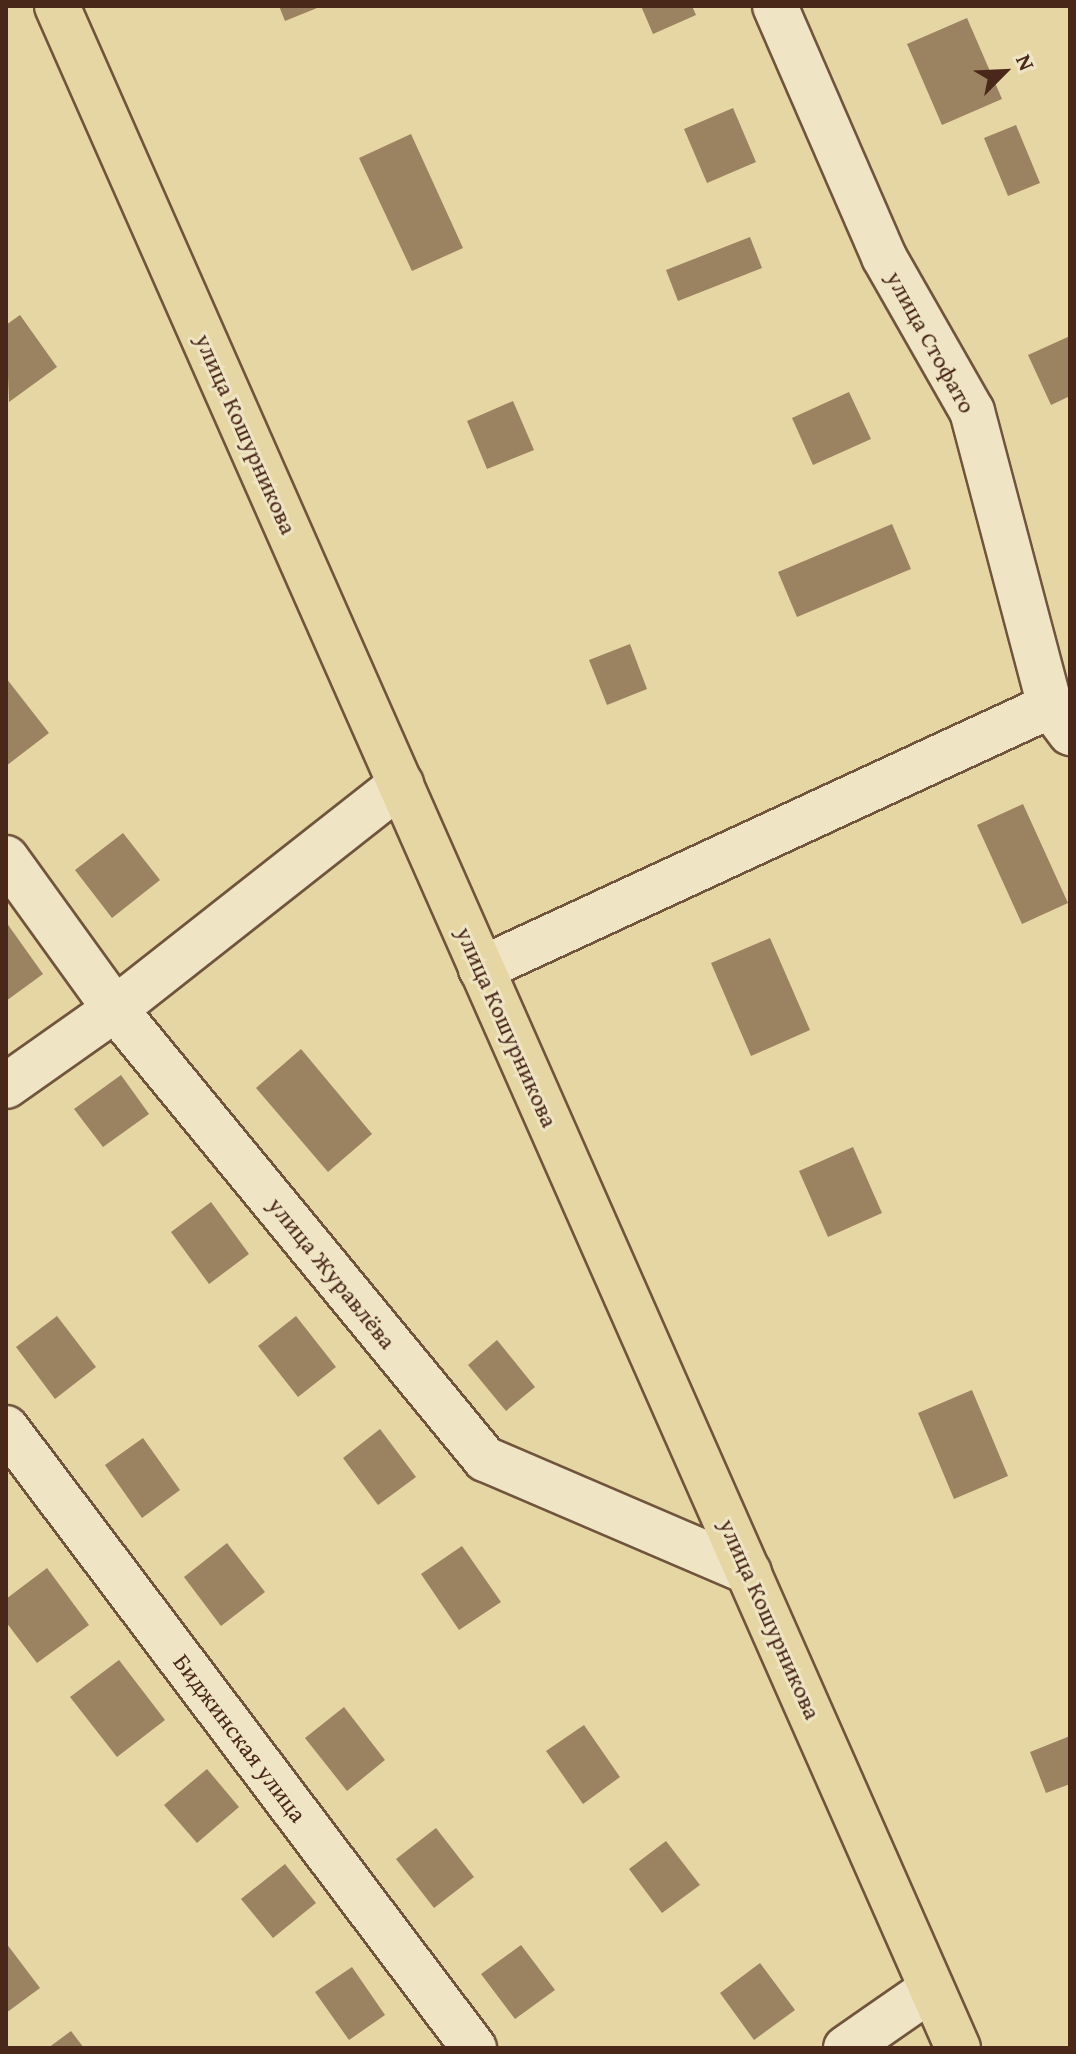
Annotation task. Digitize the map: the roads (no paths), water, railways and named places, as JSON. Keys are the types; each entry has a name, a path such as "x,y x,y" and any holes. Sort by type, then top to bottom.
{"main road":[{"name":"улица Кошурникова","path":"57,6 958,2048"}],"street":[{"name":"улица Стофато","path":"775,6 884,257 972,411 1060,719"},
{"path":"481,969 1060,719"},
{"path":"6,1086 115,1009 401,784"},
{"name":"улица Журавлёва","path":"6,858 115,1009 485,1459 749,1572"},
{"name":"Биджинская улица","path":"6,1428 474,2048"},
{"path":"846,2048 931,1989"}]}
